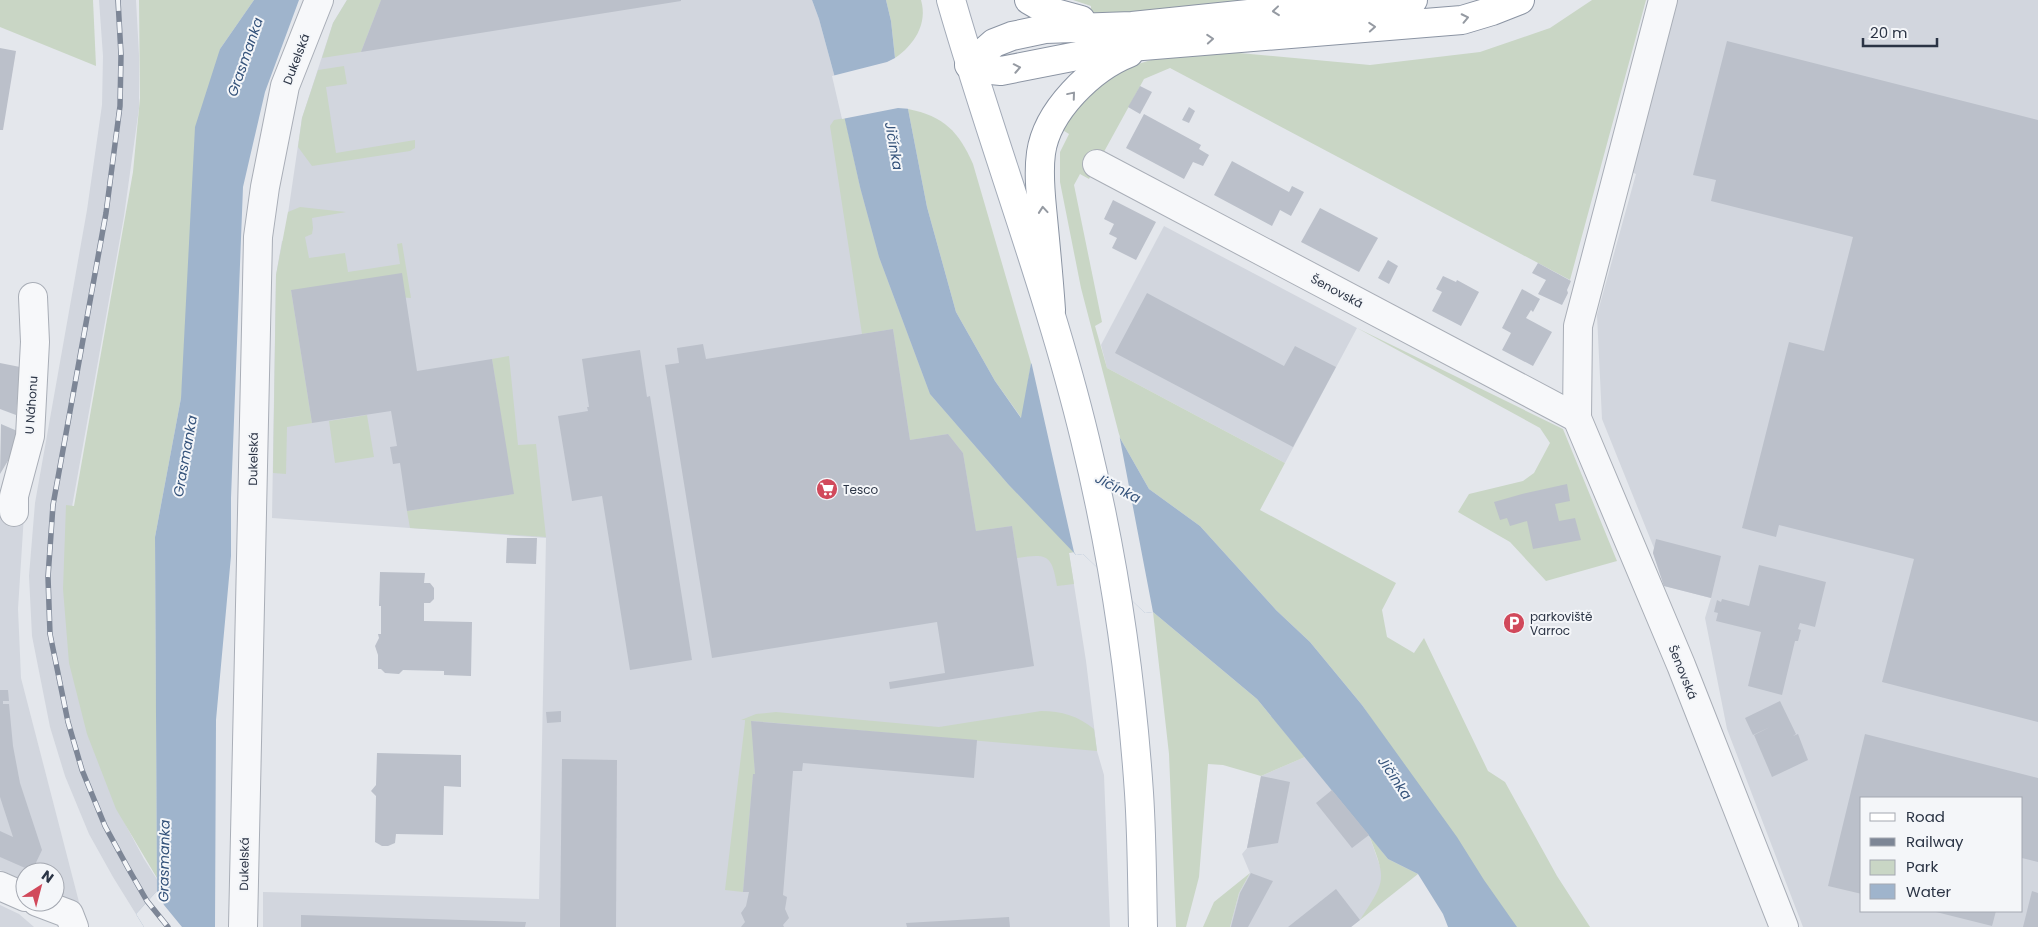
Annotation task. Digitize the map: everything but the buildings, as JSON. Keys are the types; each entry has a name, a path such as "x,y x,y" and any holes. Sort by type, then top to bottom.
{"main road":[{"path":"951,0 969,65 1051,310 1086,440 1114,583 1130,690 1138,777 1143,927"},
{"path":"1029,0 1048,11 1073,20 1132,26"},
{"path":"969,65 994,43 1045,28 1132,26 1354,3 1413,0"},
{"path":"969,65 981,69 1001,70 1097,51 1162,43 1462,20 1520,0"},
{"path":"1051,310 1040,176 1042,151 1047,136 1063,106 1085,81 1098,70 1122,56 1162,43"}],"street":[{"name":"Dukelská","path":"243,927 258,237 265,187 285,86 319,0"},
{"name":"Šenovská","path":"1663,0 1578,326 1577,418 1681,665 1784,927"},
{"name":"Šenovská","path":"1097,164 1577,418"},
{"name":"U Náhonu","path":"14,512 14,496 30,436 35,342 33,297"},
{"path":"0,886 15,893"},
{"path":"55,912 72,921"}],"shaded area":[{"path":"99,0 136,0 139,108 124,216 72,507 122,818 144,859 174,906 144,927 89,834 65,776 50,727 32,636 29,576 35,503 87,210 102,105 103,56"},
{"path":"347,0 812,0 838,89 860,187 1074,552 1069,553 1086,661 1097,751 1104,775 1110,927 263,927 263,892 539,899 546,538 272,518 276,275 282,241 284,241 302,118 333,23"},
{"path":"1675,0 2038,0 2038,927 1803,927 1727,729 1705,618 1711,598 1664,586 1653,553 1654,548 1602,419 1597,315 1636,174 1629,171"},
{"path":"1164,226 1357,328 1285,463 1107,368 1101,345"},
{"path":"0,491 25,499 18,609 21,678 80,906 65,899 65,862 15,862 15,877 0,870"},
{"path":"1305,757 1369,835 1381,869 1382,880 1379,892 1360,920 1351,927 1230,927 1239,893 1250,873 1242,854 1247,848 1261,776"},
{"path":"0,905 19,914 34,927 0,927"}],"green space":[{"path":"0,0 93,0 96,66 0,27"},
{"path":"139,0 254,0 220,49 181,398 155,537 157,878 116,809 87,734 69,663 63,589 66,505 74,506 133,172 140,98"},
{"path":"347,0 381,0 361,52 322,58 333,23"},
{"path":"886,0 921,0 923,9 923,17 918,33 908,47 895,58 891,21"},
{"path":"1073,0 1278,0 1128,14 1091,14 1091,6"},
{"path":"1592,0 1646,0 1570,280 1170,68 1144,79 1089,179 1080,174 1074,185 1102,322 1095,326 1107,368 1285,463 1260,510 1396,583 1382,610 1387,637 1414,653 1424,638 1488,771 1505,782 1557,876 1590,927 1515,927 1362,705 1310,642 1276,610 1200,526 1149,489 1120,438 1081,288 1060,182 1060,152 1069,134 1061,129 1091,93 1107,81 1141,63 1160,58 1206,50 1370,65 1480,52 1550,28"},
{"path":"344,66 347,84 326,87 336,153 415,140 415,148 410,151 312,166 298,147 302,118 318,70"},
{"path":"908,109 931,116 949,127 962,143 973,164 1031,363 1022,419 995,381 956,312 927,207"},
{"path":"845,118 860,187 879,257 930,394 1008,484 1074,552 1069,553 1074,584 1057,586 1053,568 1047,558 1036,556 1017,558 1012,526 976,531 963,453 948,434 910,440 893,329 862,334 830,126 834,120"},
{"path":"300,207 346,212 312,218 312,234 305,237 309,258 345,253 348,272 400,264 397,244 402,243 411,298 291,290 312,423 287,427 286,474 273,473 276,275 288,212"},
{"path":"1357,328 1563,429 1617,561 1546,581 1510,542 1458,512 1469,494 1523,481 1534,473 1550,443 1540,428"},
{"path":"509,356 518,445 536,444 546,537 410,528 407,511 513,494 492,359"},
{"path":"367,415 374,457 335,463 329,421"},
{"path":"1153,612 1257,699 1305,757 1261,776 1223,765 1208,764 1199,877 1186,927 1176,927 1169,754"},
{"path":"1041,711 1069,715 1088,724 1094,729 1097,751 752,721 755,774 753,775 743,892 725,890 745,722 745,720 741,720 756,714 776,712 939,727"},
{"path":"1369,835 1388,859 1418,874 1360,920 1375,896 1381,879 1379,862"},
{"path":"1250,873 1239,893 1230,927 1203,927 1214,902"}],"water":[{"name":"Grasmanka","path":"254,0 299,0 265,92 243,187 231,498 231,556 216,720 215,927 144,927 136,914 157,891 155,537 181,398 195,127 220,49"},
{"name":"Jičínka","path":"812,0 886,0 891,21 895,58 908,109 927,207 956,312 995,381 1021,418 1031,363 1069,401 1120,438 1149,489 1200,526 1276,610 1310,642 1362,705 1457,837 1517,927 1448,927 1443,914 1418,874 1388,859 1257,699 1153,612 1145,613 1083,554 1076,555 1008,484 930,394 879,257 860,187 838,89"}],"pier":[{"path":"897,57 911,109 898,108 842,119 832,76 887,62"},
{"path":"1031,361 1070,399 1119,434 1153,612 1145,613 1083,554 1076,555 1074,552"},
{"path":"157,891 164,905 182,927 144,927 136,914"}],"railway":[{"path":"118,0 121,55 120,106 106,213 53,505 48,577 50,634 68,722 82,770 105,826 128,868 147,901 168,927"}],"place":[{"name":"Tesco","path":"827,489"},
{"name":"parkoviště Varroc","path":"1514,623"}]}
